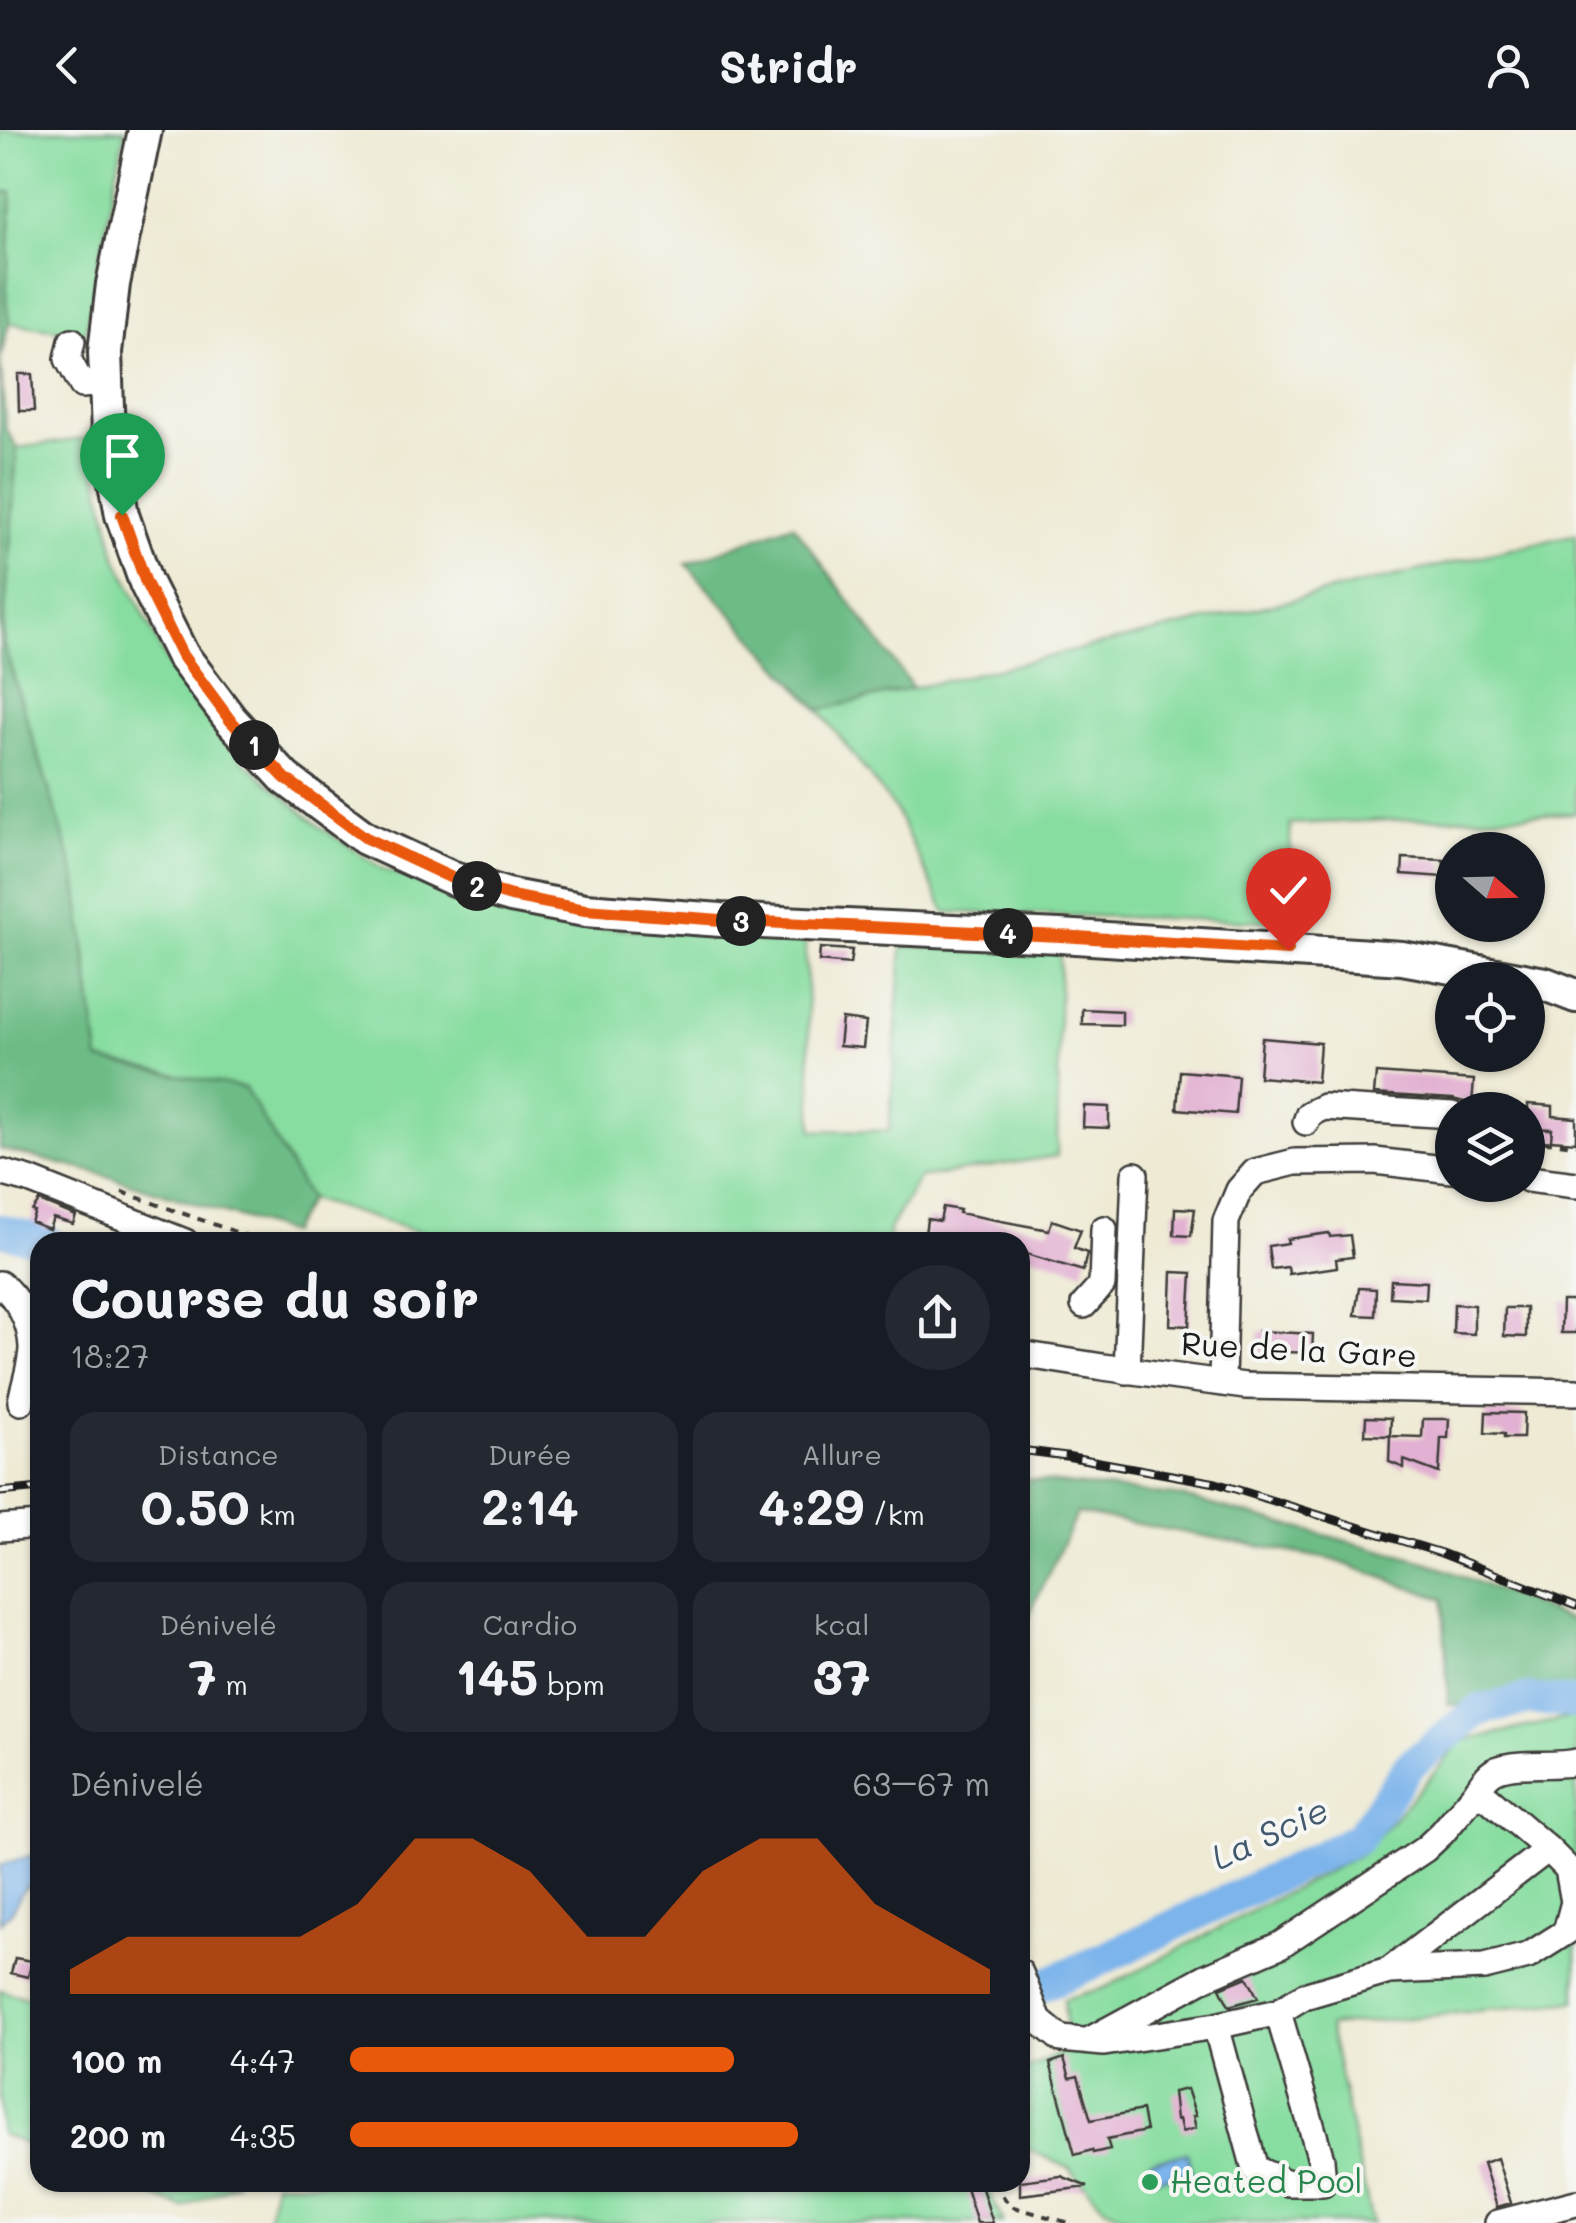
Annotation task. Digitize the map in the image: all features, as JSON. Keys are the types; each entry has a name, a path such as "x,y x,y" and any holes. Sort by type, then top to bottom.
{"main road":[{"path":"145,130 114,284 105,352 108,435 122,515 146,583 182,655 230,720 285,778 366,838 454,879 511,896 585,910 1060,936 1402,958 1435,964"},
{"path":"1545,984 1576,996"}],"street":[{"path":"72,341 68,359 82,385 105,383"},
{"path":"1306,1122 1309,1114 1324,1107 1435,1114"},
{"path":"1222,1383 1226,1221 1239,1190 1255,1172 1295,1162 1375,1161 1435,1168"},
{"path":"0,1172 160,1232"},
{"path":"1128,1370 1135,1175"},
{"path":"1545,1181 1576,1185"},
{"path":"1084,1306 1102,1285 1104,1229"},
{"path":"0,1284 26,1317 30,1337"},
{"name":"Rue de la Gare","path":"1030,1355 1245,1386 1576,1392"},
{"path":"21,1402 30,1357"},
{"path":"0,1528 30,1526"},
{"path":"1088,2041 1206,1977 1280,1945 1424,1849 1490,1773 1512,1765 1576,1762"},
{"path":"1030,1998 1039,2021 1061,2039 1104,2042 1216,2026 1278,2012 1304,1996 1389,1971 1484,1967 1528,1956 1566,1932 1574,1902 1568,1870 1488,1798 1475,1794"},
{"path":"1389,1971 1548,1849"},
{"path":"1216,2026 1255,2169 1288,2183 1323,2183 1320,2159 1278,2012"},
{"path":"1498,2223 1576,2204"}],"path":[{"path":"1545,1142 1576,1145"},
{"path":"113,1189 236,1232"},
{"path":"1001,2192 1010,2206 1069,2223"}],"green space":[{"path":"0,130 125,130 85,334 9,323 6,299 12,192 0,192"},
{"path":"0,192 12,192 6,299 9,323 0,359"},
{"path":"0,359 6,429 17,448 3,643 76,876 99,1060 245,1088 309,1199 290,1232 286,1232 94,1172 0,1149"},
{"path":"89,438 116,556 171,671 240,758 320,827 383,869 486,908 547,924 805,939 813,1130 889,1131 902,946 1060,950 1057,1156 919,1178 889,1232 419,1232 309,1199 245,1088 99,1060 76,876 3,643 17,448"},
{"path":"793,524 913,688 819,710 686,564"},
{"path":"1576,534 1576,813 1290,824 1292,922 945,912 895,809 819,710"},
{"path":"1030,1480 1183,1497 1429,1563 1576,1622 1576,1712 1448,1704 1443,1599 1334,1560 1077,1513 1030,1614"},
{"path":"1576,1718 1576,2001 1329,2026 1372,2223 1139,2223 1105,2208 1069,2168 1030,2150 1030,2067 1068,2049 1064,1999 1104,1988 1363,1853 1462,1741"},
{"path":"0,1990 30,1999 30,2146 0,2134"},
{"path":"143,2192 218,2192 183,2208"},
{"path":"273,2192 990,2192 1003,2223 268,2223"}],"water":[{"path":"30,1856 30,1886 24,1888 12,1911 0,1923 0,1865"},
{"path":"1188,2153 1192,2171 1155,2179 1153,2174 1149,2175 1150,2161"}],"building":[{"path":"18,374 32,374 34,411 19,411"},
{"path":"1403,858 1435,860 1435,876 1402,874"},
{"path":"820,948 852,950 850,964 819,961"},
{"path":"1082,1009 1122,1011 1122,1025 1082,1024"},
{"path":"842,1019 866,1022 863,1048 839,1046"},
{"path":"1262,1038 1320,1043 1317,1082 1259,1077"},
{"path":"1180,1071 1238,1076 1235,1114 1177,1109"},
{"path":"1376,1073 1474,1080 1473,1092 1435,1092 1435,1098 1374,1094"},
{"path":"1545,1105 1553,1106 1553,1116 1576,1118 1576,1142 1551,1140 1552,1129 1545,1129"},
{"path":"1084,1106 1109,1107 1109,1128 1083,1127"},
{"path":"39,1201 76,1216 73,1224 53,1218 49,1229 31,1222"},
{"path":"943,1207 1049,1230 1052,1220 1081,1230 1074,1248 1087,1253 1083,1271 1030,1255 1030,1232 925,1232 927,1219 940,1221"},
{"path":"1175,1208 1195,1209 1191,1236 1174,1235"},
{"path":"1329,1233 1330,1237 1350,1235 1353,1257 1336,1259 1337,1267 1289,1274 1288,1267 1271,1269 1268,1246"},
{"path":"1172,1272 1192,1273 1189,1326 1170,1325"},
{"path":"1391,1280 1427,1282 1426,1299 1390,1297"},
{"path":"1359,1288 1376,1289 1375,1316 1355,1315"},
{"path":"1562,1301 1576,1301 1576,1333 1561,1333"},
{"path":"1454,1304 1474,1305 1474,1334 1453,1333"},
{"path":"1505,1308 1526,1308 1526,1337 1504,1336"},
{"path":"1259,1331 1313,1334 1312,1353 1258,1351"},
{"path":"1486,1412 1524,1413 1523,1438 1485,1433"},
{"path":"1366,1417 1391,1418 1390,1436 1365,1435"},
{"path":"1423,1419 1449,1419 1448,1438 1441,1438 1439,1473 1404,1460 1404,1468 1389,1462 1390,1436 1422,1437"},
{"path":"15,1958 30,1961 28,1977 11,1973"},
{"path":"1247,1977 1258,1998 1229,2006 1220,1988"},
{"path":"1064,2058 1070,2078 1078,2076 1091,2120 1142,2110 1146,2131 1107,2139 1110,2149 1075,2155 1050,2063"},
{"path":"1187,2089 1196,2128 1182,2132 1179,2119 1176,2120 1173,2092"},
{"path":"1497,2158 1511,2203 1497,2207 1483,2163"},
{"path":"1061,2176 1088,2187 1020,2195 1030,2192 1030,2180"},
{"path":"967,2192 983,2192 993,2223 977,2223"}],"waterway":[{"name":"La Scie","path":"0,1230 30,1238"},
{"name":"La Scie","path":"1030,1991 1358,1838 1409,1766 1479,1710 1530,1699 1576,1703"}],"railway":[{"path":"1030,1451 1216,1483 1441,1553 1576,1606"},
{"path":"0,1492 30,1489"}],"place":[{"name":"Heated Pool","path":"1150,2182"}],"route":[{"path":"122,515 146,583 182,655 230,720 285,778 366,838 454,879 511,896 585,910 1288,950"}]}
